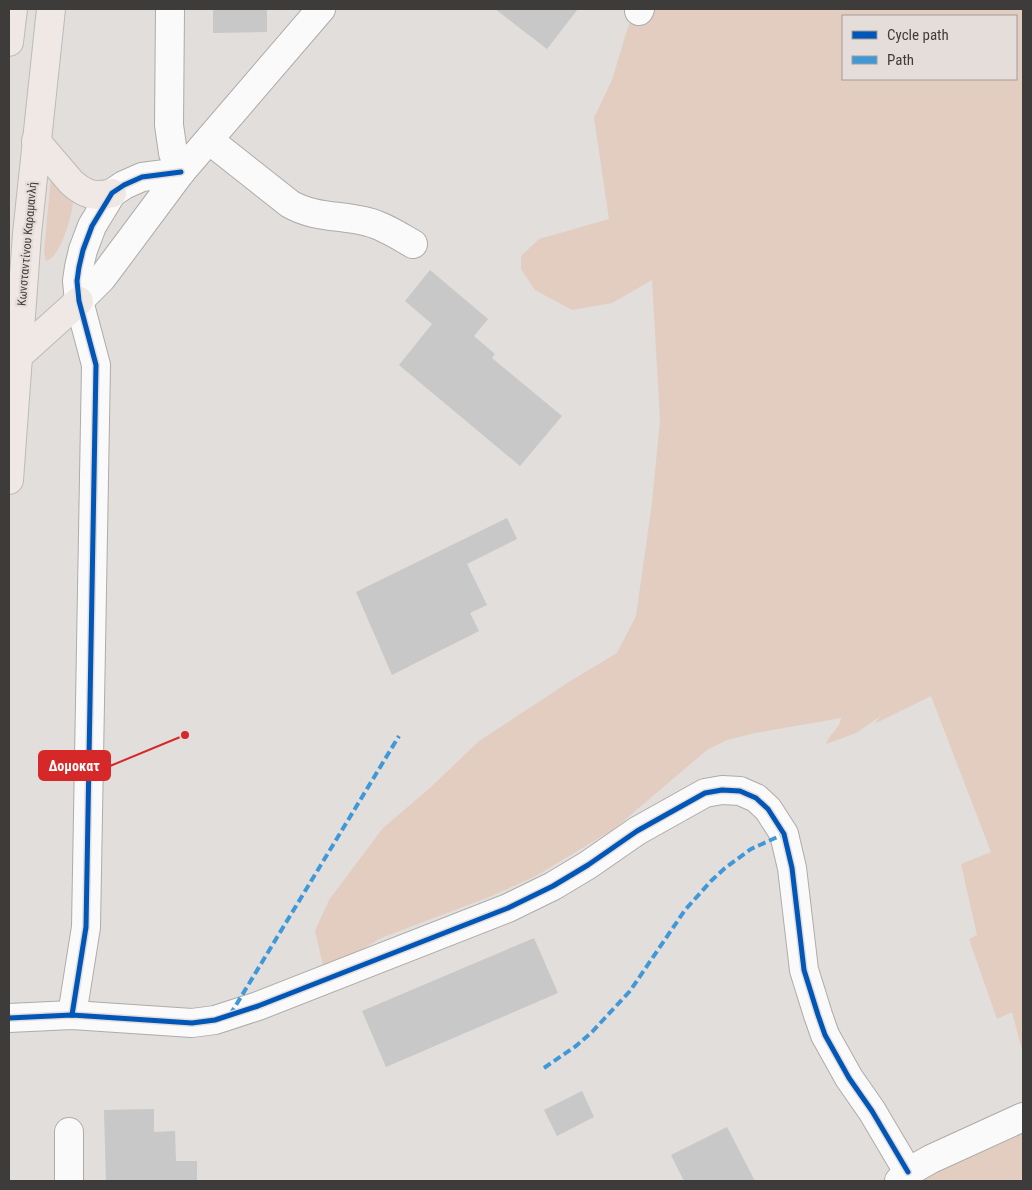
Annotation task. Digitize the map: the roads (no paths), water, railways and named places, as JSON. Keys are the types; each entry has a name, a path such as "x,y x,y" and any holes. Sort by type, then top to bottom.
{"main road":[{"path":"9,42 13,9"},
{"name":"Κωνσταντίνου Καραμανλή","path":"9,480 24,268 51,9"},
{"path":"36,141 77,188 95,196 104,196 112,193"},
{"path":"18,356 79,301"}],"street":[{"path":"170,9 169,125 173,153 181,172"},
{"path":"79,301 102,278 181,172 321,9"},
{"path":"209,140 298,209 321,215 370,222 391,231 413,244"},
{"path":"72,1015 86,927 96,365 79,301 77,281 83,250 92,226 112,193 142,177 181,172"},
{"path":"9,1018 72,1015 192,1023 215,1020 258,1006 508,908 553,886 588,865 637,831 705,793 722,790 740,791 756,798 768,809 784,834 792,868 804,970 825,1035 849,1078 872,1111 904,1176 931,1159 1023,1117"},
{"path":"69,1132 69,1181"}],"place":[{"name":"Δομοκατ","path":"185,735"}]}
